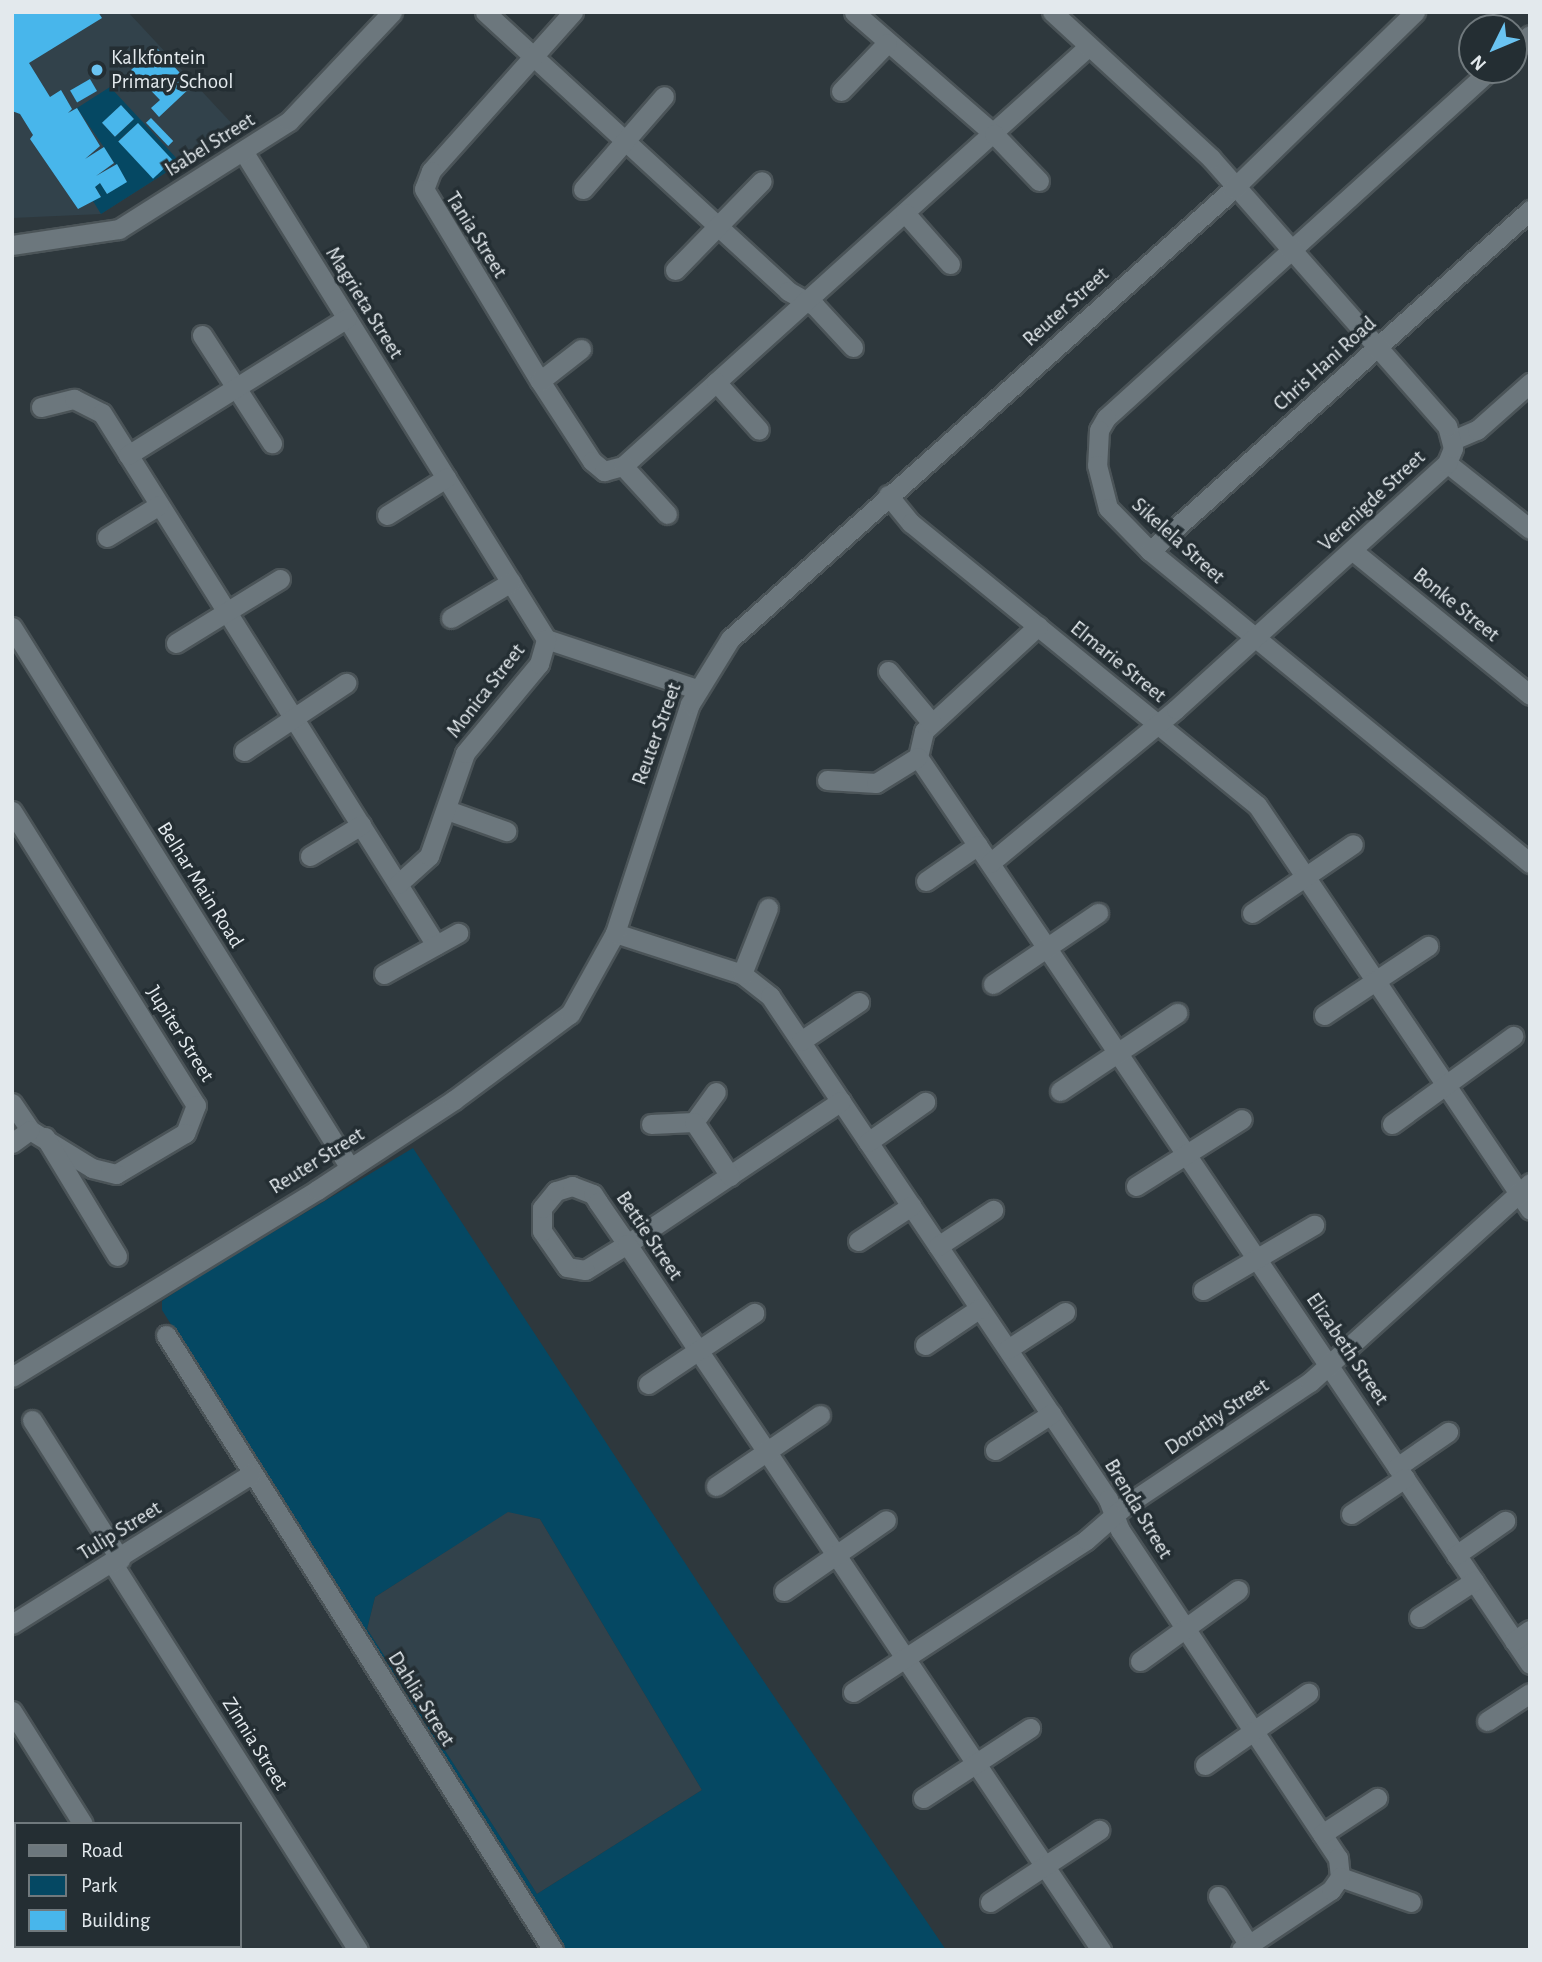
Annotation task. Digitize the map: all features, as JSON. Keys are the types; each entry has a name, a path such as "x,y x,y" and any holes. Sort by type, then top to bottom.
{"street":[{"name":"Isabel Street","path":"12,245 111,233 243,151 308,105 393,12"},
{"path":"485,12 718,226 806,301 853,347"},
{"path":"534,57 573,12"},
{"path":"854,12 994,134 1039,181"},
{"path":"1052,12 1211,158 1233,189 1447,426 1453,440 1476,430 1530,383"},
{"name":"Reuter Street","path":"12,1377 350,1168 570,1014 615,933 696,689 745,623 1233,189 1415,12"},
{"path":"841,92 887,43"},
{"path":"667,514 623,466 1089,46"},
{"name":"Tania Street","path":"534,57 431,171 424,189 540,381 595,466 611,472 623,466"},
{"name":"Sikelela Street","path":"1474,84 1102,423 1097,465 1103,497 1150,551 1530,863"},
{"path":"583,189 664,96"},
{"name":"Magrieta Street","path":"243,151 546,639"},
{"path":"675,270 762,181"},
{"name":"Chris Hani Road","path":"1150,551 1530,210"},
{"path":"905,214 950,264"},
{"path":"128,455 347,318"},
{"path":"202,335 272,443"},
{"path":"540,381 581,349"},
{"path":"716,382 759,430"},
{"path":"41,407 65,399 93,406 128,455 436,945"},
{"name":"Verenigde Street","path":"990,863 1353,551 1447,463 1453,440"},
{"path":"1447,463 1530,529"},
{"path":"387,515 446,478"},
{"name":"Elmarie Street","path":"888,495 911,523 1251,797 1446,1085 1526,1194"},
{"path":"107,537 159,505"},
{"name":"Bonke Street","path":"1353,551 1530,695"},
{"path":"176,643 280,579"},
{"path":"451,618 511,582"},
{"path":"827,780 876,783 918,757 920,737 932,723 1038,626"},
{"name":"Belhar Main Road","path":"12,627 350,1168"},
{"path":"546,639 696,689"},
{"name":"Monica Street","path":"398,884 422,867 447,810 465,753 539,664 546,639"},
{"path":"888,671 932,723"},
{"path":"244,751 346,683"},
{"name":"Elizabeth Street","path":"918,757 1258,1257 1456,1555 1474,1581 1522,1635 1530,1664"},
{"path":"447,810 506,831"},
{"name":"Jupiter Street","path":"12,811 196,1105 185,1132 116,1174 92,1168 37,1133"},
{"path":"310,856 361,825"},
{"path":"1252,914 1353,844"},
{"path":"926,881 978,845"},
{"path":"742,974 768,908"},
{"path":"993,984 1098,913"},
{"path":"384,974 458,933"},
{"name":"Brenda Street","path":"615,933 742,974 771,996 1051,1414 1185,1628 1338,1858 1340,1877"},
{"path":"1324,1015 1428,946"},
{"path":"801,1041 859,1002"},
{"path":"1060,1091 1177,1013"},
{"path":"1392,1124 1513,1036"},
{"path":"694,1122 716,1092"},
{"path":"627,1244 841,1101"},
{"path":"868,1142 925,1102"},
{"path":"12,1104 37,1133 117,1256"},
{"path":"1136,1186 1242,1119"},
{"path":"694,1122 730,1176"},
{"path":"650,1124 694,1122"},
{"path":"12,1143 37,1133"},
{"name":"Bettie Street","path":"627,1244 585,1270 571,1270 542,1231 545,1202 565,1186 585,1189 627,1244 1101,1950"},
{"name":"Dorothy Street","path":"905,1658 1115,1516 1330,1365 1526,1194"},
{"path":"858,1241 911,1206"},
{"path":"938,1246 993,1210"},
{"path":"1203,1290 1314,1225"},
{"path":"925,1345 980,1308"},
{"path":"1007,1349 1065,1312"},
{"path":"648,1384 754,1314"},
{"name":"Dahlia Street","path":"166,1335 553,1950"},
{"path":"995,1450 1051,1414"},
{"path":"716,1486 820,1415"},
{"name":"Zinnia Street","path":"32,1420 116,1561 358,1950"},
{"path":"1351,1514 1448,1432"},
{"name":"Tulip Street","path":"12,1624 251,1474"},
{"path":"784,1591 887,1520"},
{"path":"1456,1555 1505,1521"},
{"path":"1419,1617 1474,1581"},
{"path":"1140,1661 1238,1590"},
{"path":"853,1692 905,1658"},
{"path":"1205,1765 1308,1693"},
{"path":"1487,1721 1530,1693"},
{"path":"12,1711 82,1822"},
{"path":"923,1798 1030,1728"},
{"path":"1322,1834 1377,1798"},
{"path":"990,1902 1099,1830"},
{"path":"1218,1896 1247,1948 1331,1890 1340,1877 1410,1902"}],"shaded area":[{"name":"Kalkfontein Primary School","path":"12,12 128,12 236,128 101,214 12,218"},
{"path":"508,1511 540,1519 702,1790 537,1894 367,1629 375,1597"}],"green space":[{"path":"110,87 181,163 101,214 93,201 101,196 95,187 100,183 107,194 127,181 77,108","holes":["121,105 134,119 115,137 102,123","138,123 172,160 153,178 118,141"]},
{"path":"413,1148 729,1630 946,1950 561,1950 162,1310 162,1301","holes":["508,1512 540,1519 702,1790 537,1894 367,1629 375,1597"]}],"building":[{"path":"12,12 98,12 102,18 29,63 50,97 61,90 72,109 68,113 77,108 100,146 85,159 104,147 114,163 96,176 117,164 127,182 107,194 100,183 95,187 101,197 78,209 30,139 33,135 20,114 12,111"},
{"path":"156,47 192,86 159,117 151,108 160,100 131,70"},
{"path":"90,79 97,91 77,103 70,90"},
{"path":"121,105 134,119 115,137 102,123"},
{"path":"151,118 173,141 168,146 146,123"},
{"path":"138,123 173,160 153,179 118,141"}],"place":[{"name":"Kalkfontein Primary School","path":"97,70"}]}
